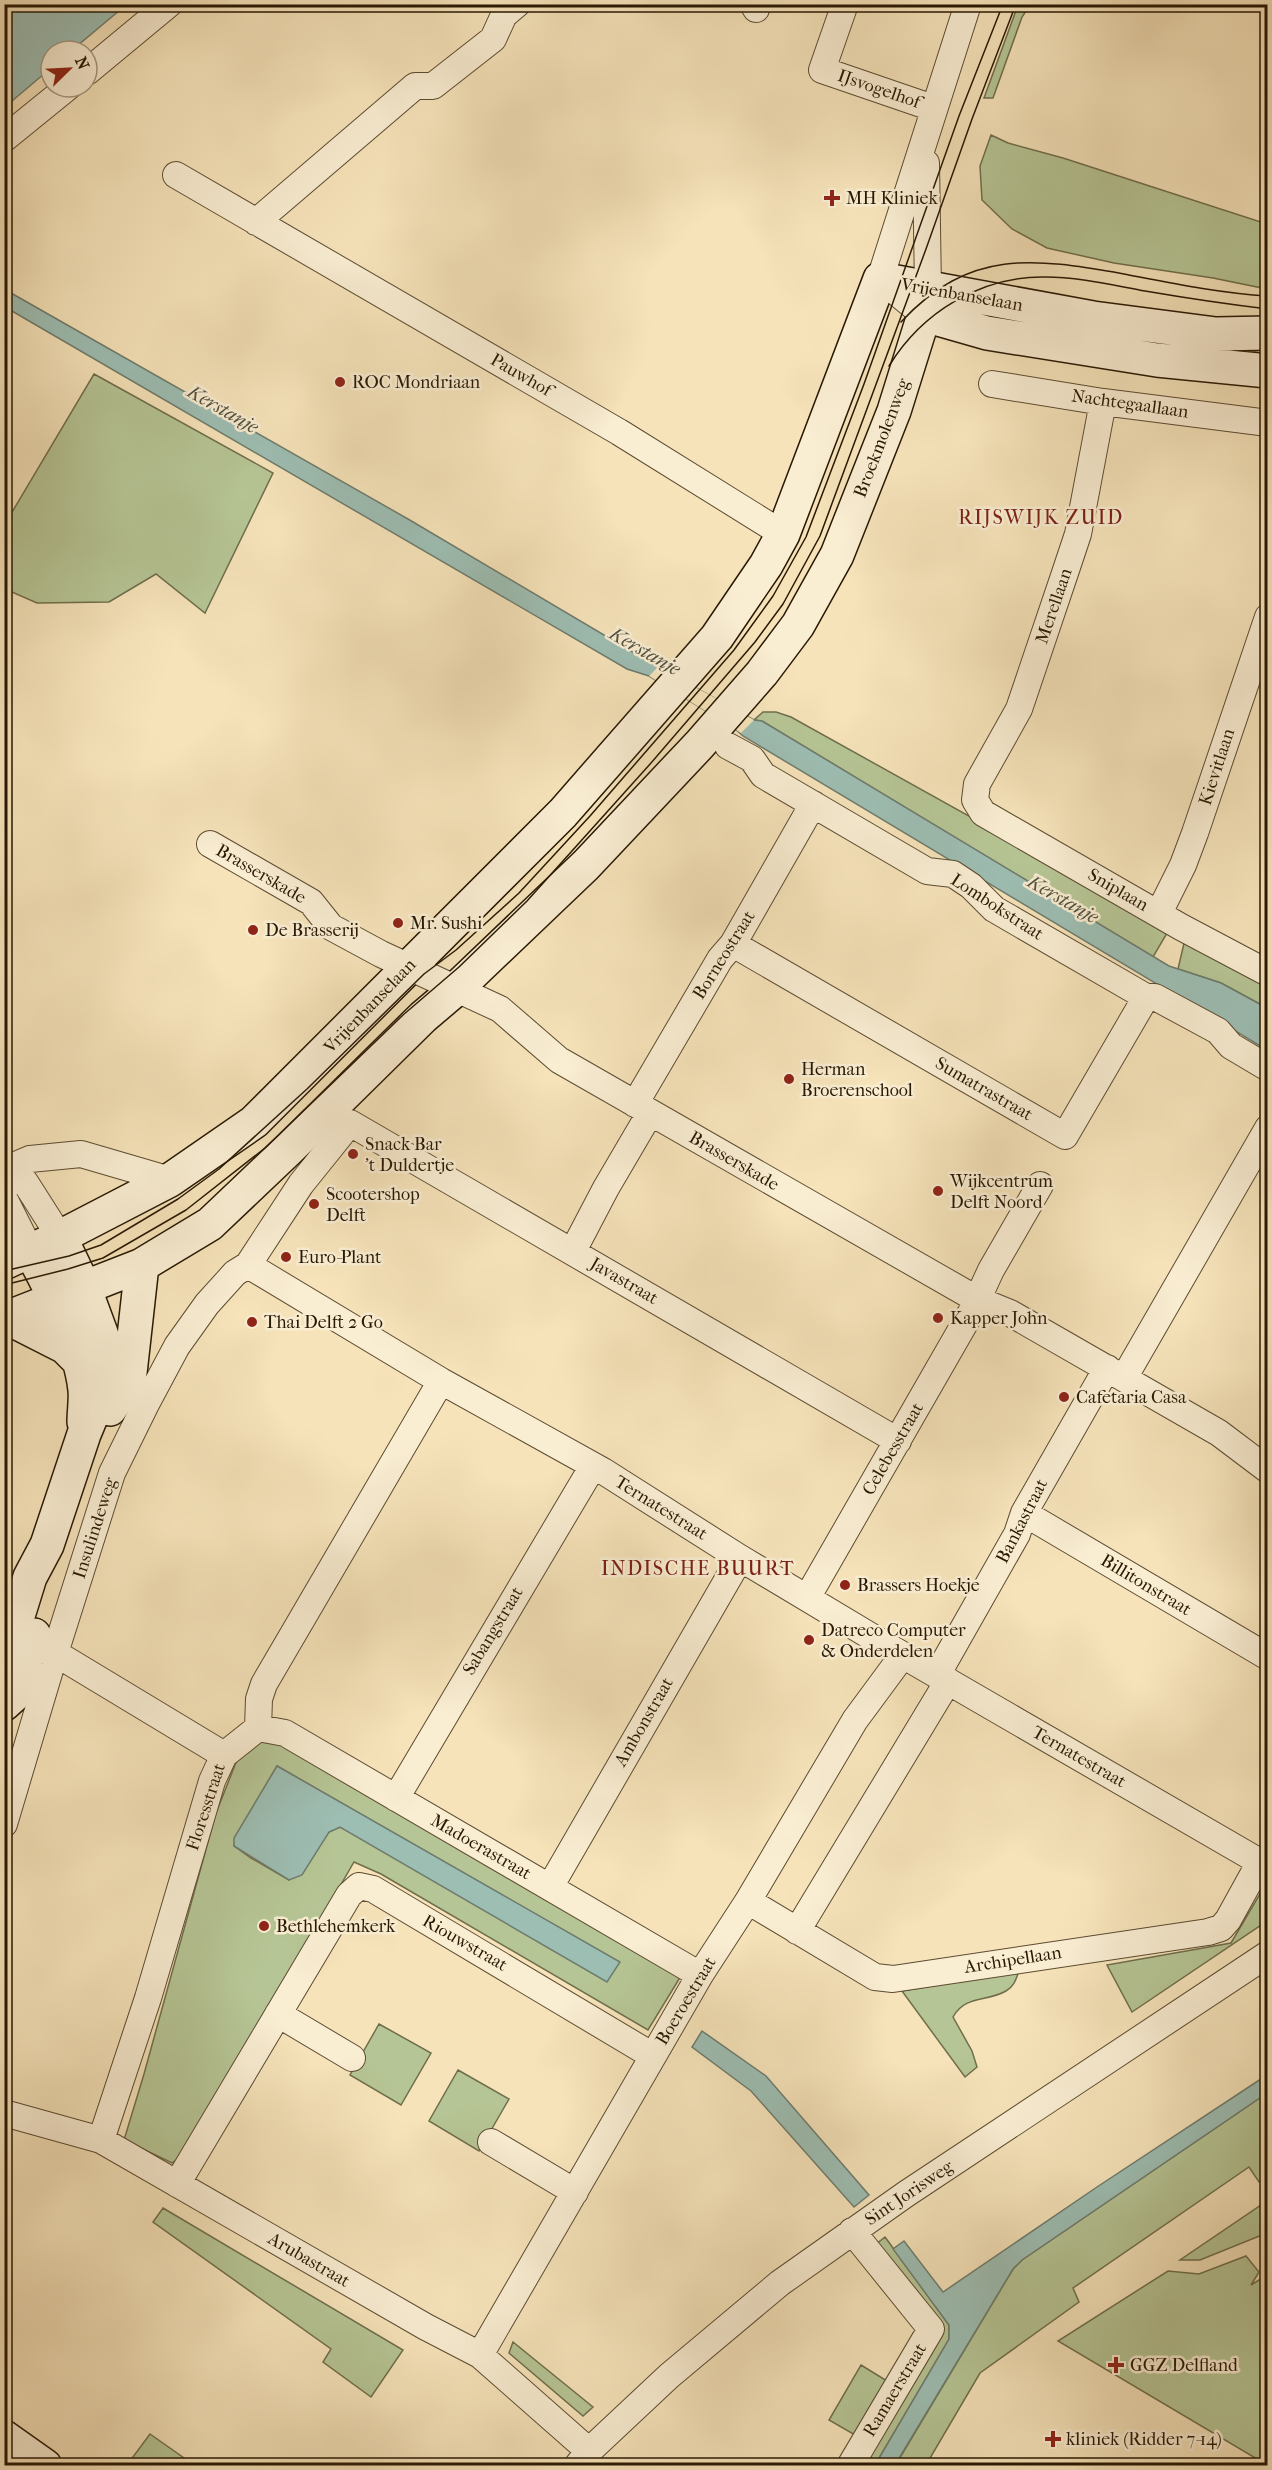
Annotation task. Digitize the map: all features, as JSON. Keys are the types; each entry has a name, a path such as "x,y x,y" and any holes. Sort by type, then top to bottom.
{"main road":[{"name":"Vrijenbanselaan","path":"880,279 987,333 1134,357 1268,371"},
{"name":"Broekmolenweg","path":"673,687 728,622 766,565 783,534 880,279"},
{"name":"Vrijenbanselaan","path":"926,302 1093,318 1215,334 1268,333"},
{"name":"Broekmolenweg","path":"726,724 798,625 837,555 894,411 926,302"},
{"name":"Vrijenbanselaan","path":"18,1258 170,1180 254,1122 556,820 673,687"},
{"path":"6,1318 142,1265 210,1224 423,1017 456,989 586,865 700,744 726,724"},
{"name":"Insulindeweg","path":"60,1238 85,1390 84,1434"},
{"name":"Insulindeweg","path":"4,1704 14,1695 21,1648 46,1589 47,1545 84,1434 108,1376 108,1354 69,1294 18,1258"},
{"path":"84,1434 112,1408 129,1382 142,1265"},
{"path":"6,1318 65,1347 80,1362"},
{"path":"4,2437 45,2466"}],"street":[{"path":"99,62 169,4"},
{"path":"256,222 415,86 433,86 493,39 504,15 517,4"},
{"name":"IJsvogelhof","path":"845,4 822,70 933,108"},
{"name":"Broekmolenweg","path":"880,279 928,135 933,108 968,4"},
{"path":"4,139 53,99"},
{"name":"Broekmolenweg","path":"926,302 928,135"},
{"name":"Pauwhof","path":"176,175 619,432 783,534"},
{"name":"Nachtegaallaan","path":"992,384 1103,402 1268,423"},
{"name":"Merellaan","path":"975,800 977,784 1019,709 1078,534 1103,402"},
{"name":"Kievitlaan","path":"1159,914 1196,833 1268,617"},
{"name":"Lombokstraat","path":"726,724 763,775 927,871 952,874 971,886 994,909 1146,997 1155,997 1218,1031 1232,1046 1268,1068"},
{"name":"Sniplaan","path":"975,800 983,813 1159,914 1268,973"},
{"name":"Borneostraat","path":"573,1251 720,959 733,944 813,804"},
{"name":"Brasserskade","path":"210,844 311,902 331,927 408,967 500,1009 559,1060 978,1300 1010,1313 1219,1433 1268,1470"},
{"name":"Sumatrastraat","path":"733,944 1065,1136 1146,997"},
{"name":"Javastraat","path":"301,1184 350,1123 898,1441"},
{"name":"Bankastraat","path":"942,1678 1017,1534 1024,1513 1115,1373 1268,1128"},
{"path":"248,1265 301,1184 289,1149"},
{"path":"4,1170 30,1159 81,1154 170,1180"},
{"path":"4,1177 25,1182 60,1238"},
{"path":"978,1300 992,1270 1040,1185"},
{"path":"4,1198 18,1258"},
{"name":"Ternatestraat","path":"248,1265 441,1381 593,1466 740,1558 942,1678 1264,1860"},
{"name":"Insulindeweg","path":"4,1824 21,1648 177,1346 207,1304 235,1273 248,1265"},
{"name":"Celebesstraat","path":"807,1598 978,1300"},
{"path":"258,1728 259,1699 264,1684 441,1381"},
{"name":"Sabangstraat","path":"396,1798 593,1466"},
{"name":"Billitonstraat","path":"1024,1513 1268,1657"},
{"name":"Ambonstraat","path":"550,1887 740,1558"},
{"path":"21,1648 224,1755"},
{"name":"Boeroestraat","path":"480,2355 700,1975 748,1901 855,1720 903,1655"},
{"path":"797,1931 942,1678"},
{"name":"Floresstraat","path":"101,2140 148,1998 212,1781 224,1755 258,1728"},
{"name":"Madoerastraat","path":"258,1728 285,1733 700,1975"},
{"name":"Archipellaan","path":"748,1901 875,1977 893,1979 1208,1932 1221,1928 1264,1860"},
{"name":"Riouwstraat","path":"177,2184 349,1895 359,1886 373,1888 653,2056"},
{"name":"Sint Jorisweg","path":"583,2458 711,2338 780,2283 852,2231 1268,1954"},
{"path":"278,2014 352,2058"},
{"name":"Arubastraat","path":"4,2113 101,2140 426,2327 480,2355 583,2458"},
{"path":"491,2142 575,2192"},
{"name":"Ramaerstraat","path":"850,2466 931,2329 852,2231"}],"green space":[{"path":"1018,5 1030,5 1022,17 993,98 984,98"},
{"path":"991,135 1008,143 1063,158 1267,224 1267,289 1114,263 1047,248 1012,229 982,200 980,166"},
{"path":"94,374 273,473 205,613 156,574 109,602 37,603 5,589 5,524"},
{"path":"763,712 776,712 791,717 1170,928 1153,957 762,721 754,720"},
{"path":"1185,939 1267,984 1267,1008 1221,983 1178,969"},
{"path":"267,1733 684,1971 648,2030 381,1874 354,1862 185,2155 172,2163 124,2140 216,1813 237,1760","holes":["277,1766 619,1962 340,1827 329,1832 289,1880 234,1846 235,1838"]},
{"path":"1261,1892 1267,1896 1267,1921 1132,2012 1107,1965 1231,1943"},
{"path":"1019,1971 1009,1989 964,2005 953,2017 972,2051 977,2067 965,2077 902,1991"},
{"path":"379,2024 431,2053 401,2105 350,2075"},
{"path":"458,2070 509,2099 479,2151 429,2121"},
{"path":"1267,2093 1267,2176 1259,2182 1249,2167 1073,2288 1079,2302 980,2373 926,2465 895,2466 1013,2269 1022,2260"},
{"path":"1267,2201 1267,2233 1200,2260 1180,2260"},
{"path":"163,2208 403,2350 371,2397 323,2362 331,2349 153,2222"},
{"path":"885,2237 949,2325 949,2340 875,2465 858,2466 938,2332 875,2245"},
{"path":"1246,2256 1259,2272 1251,2285 1267,2275 1267,2465 1058,2341 1168,2271 1199,2274"},
{"path":"513,2342 593,2407 583,2416 509,2353"},
{"path":"861,2365 887,2381 855,2435 829,2420"},
{"path":"150,2434 194,2465 127,2465"}],"water":[{"path":"5,4 126,4 85,39 39,39 39,78 5,107"},
{"path":"4,289 408,519 658,667 754,720 762,721 1169,966 1221,983 1267,1008 1267,1050 743,736 734,728 649,676 627,669 5,307"},
{"path":"277,1766 620,1962 607,1982 340,1827 329,1832 302,1875 289,1880 234,1846 234,1838"},
{"path":"702,2031 766,2076 869,2195 854,2207 751,2091 692,2047"},
{"path":"1267,2075 1267,2093 1022,2260 1013,2269 895,2465 875,2465 949,2339 949,2325 893,2249 904,2241 943,2292"}],"pier":[{"path":"658,667 754,720 741,733 649,676"}],"tram line":[{"path":"4,1271 69,1256 101,1245 178,1199 219,1169 307,1089 424,974 456,950 519,893 590,816 734,650 773,596 806,537 864,384 959,116 1003,4"},
{"path":"4,1285 103,1258 186,1210 265,1148 403,1015 459,967 527,901 651,763 755,642 783,604 820,536 1016,4"},
{"path":"901,322 927,298 952,281 978,270 1004,264 1060,264 1213,290 1268,296"},
{"path":"889,366 918,329 955,301 976,290 1021,278 1057,277 1082,280 1268,309"}],"place":[{"name":"MH Kliniek","path":"832,198"},
{"name":"ROC Mondriaan","path":"340,382"},
{"name":"Mr. Sushi","path":"398,923"},
{"name":"De Brasserij","path":"253,930"},
{"name":"Herman Broerenschool","path":"789,1079"},
{"name":"Snack Bar 't Duldertje","path":"353,1154"},
{"name":"Wijkcentrum Delft Noord","path":"938,1191"},
{"name":"Scootershop Delft","path":"314,1204"},
{"name":"Euro-Plant","path":"286,1257"},
{"name":"Kapper John","path":"938,1318"},
{"name":"Thai Delft 2 Go","path":"252,1322"},
{"name":"Cafetaria Casa","path":"1064,1397"},
{"name":"Brassers Hoekje","path":"845,1585"},
{"name":"Datreco Computer & Onderdelen","path":"809,1640"},
{"name":"Bethlehemkerk","path":"264,1926"},
{"name":"GGZ Delfland","path":"1116,2365"},
{"name":"kliniek (Ridder 7-14)","path":"1053,2439"}],"district":[{"name":"RIJSWIJK ZUID","path":"1041,517"},
{"name":"INDISCHE BUURT","path":"698,1568"}],"water label":[{"name":"Kerstanje","path":"223,409"},
{"name":"Kerstanje","path":"645,651"},
{"name":"Kerstanje","path":"1063,899"}]}
